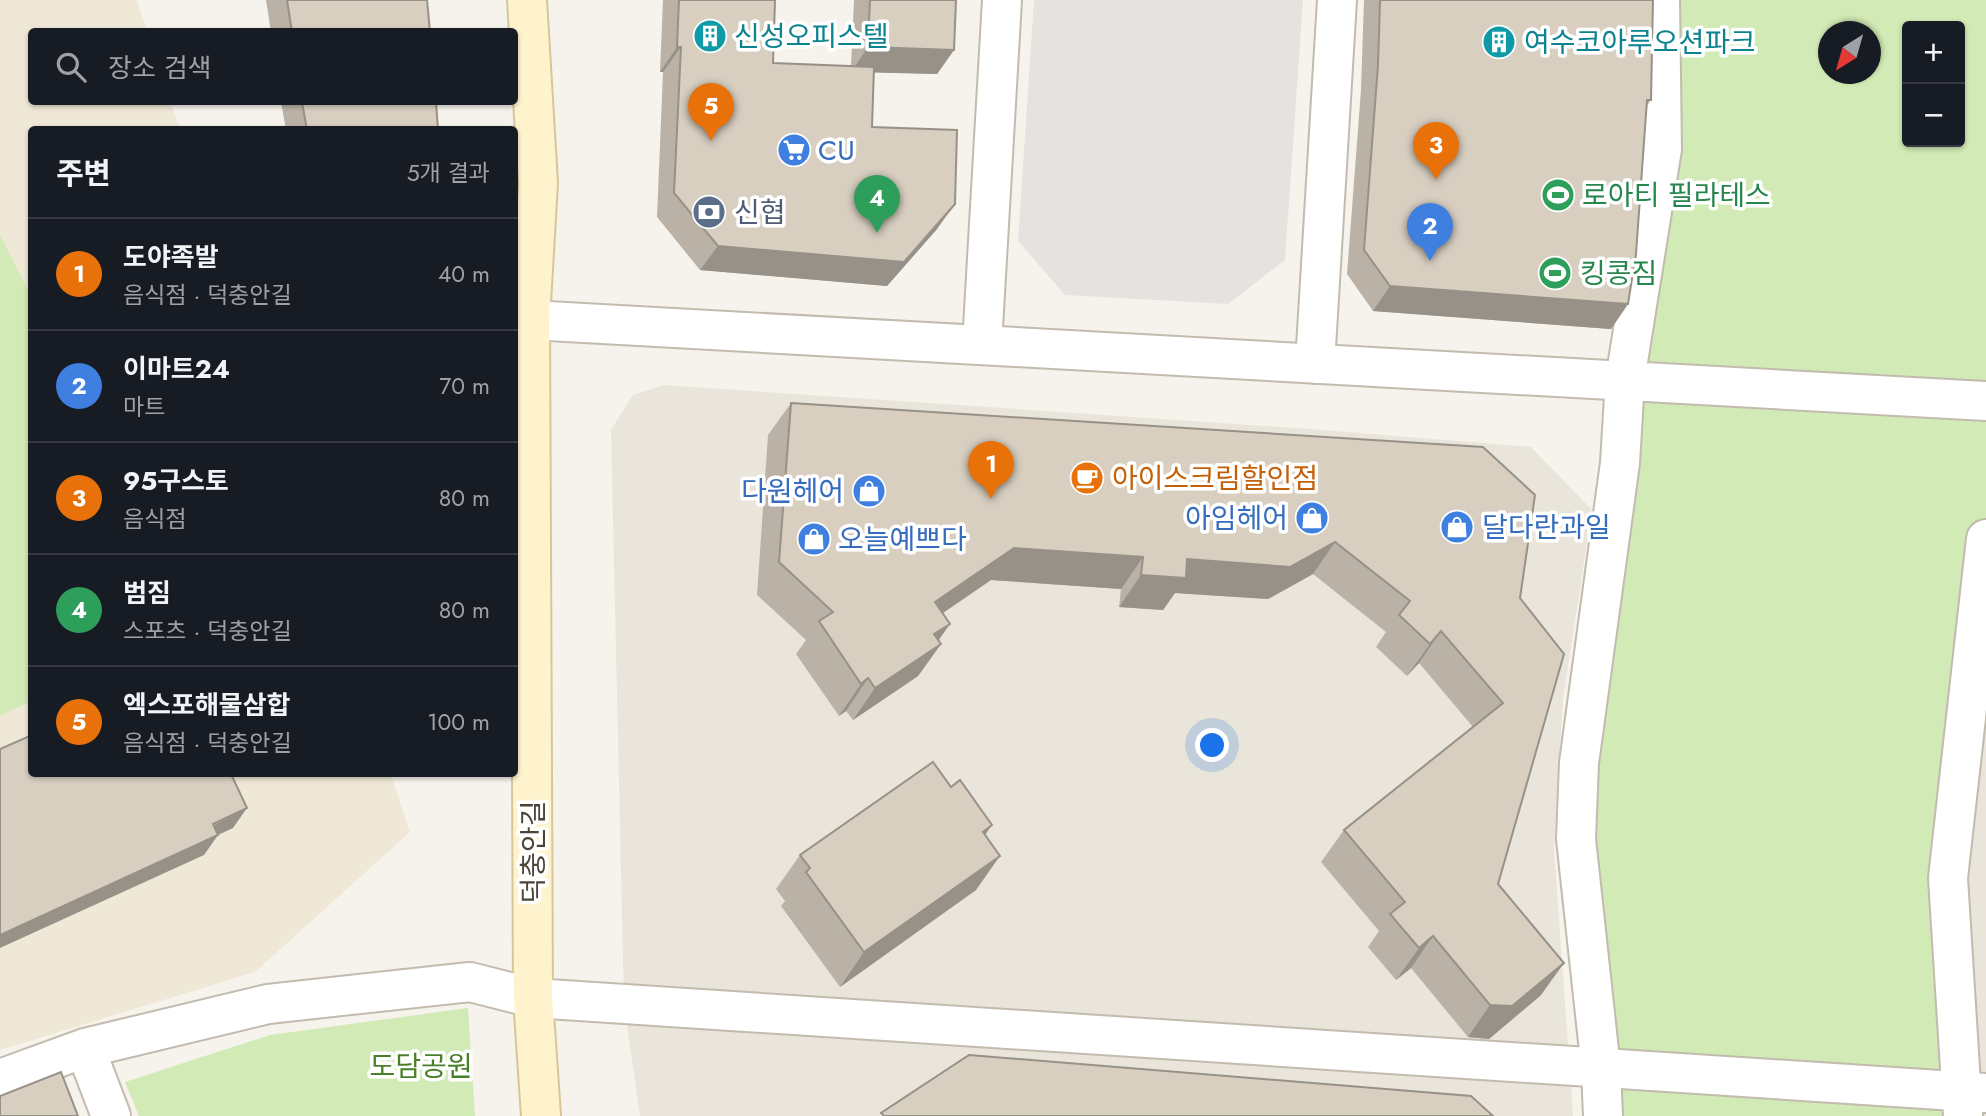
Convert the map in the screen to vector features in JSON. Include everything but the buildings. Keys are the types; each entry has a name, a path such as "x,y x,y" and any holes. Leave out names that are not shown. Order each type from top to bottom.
{"street":[{"name":"덕충안길","path":"527,0 538,183 530,320 533,998 541,1116"},
{"path":"982,345 1002,0"},
{"path":"1315,363 1336,0"},
{"path":"1603,1116 1601,1069 1576,839 1579,763 1620,463 1625,380 1662,149 1660,0"},
{"path":"530,320 1986,401"},
{"path":"0,1079 85,1048 282,1003 470,982 533,998 1601,1069 1970,1100 1948,878 1986,539"},
{"path":"85,1048 111,1116"}],"shaded area":[{"path":"0,0 137,0 146,28 28,28 28,105 171,105 179,126 28,126 28,777 392,777 410,832 255,972 0,1050"},
{"path":"1034,0 1303,0 1285,260 1228,304 1065,295 1018,241"},
{"path":"664,385 1310,429 1531,447 1592,510 1563,699 1554,850 1573,1116 640,1116 624,1004 611,430 633,395"},
{"path":"1986,539 1986,1116 1963,1116 1948,878"}],"green space":[{"path":"1660,0 1986,0 1986,539 1948,878 1963,1116 1603,1116 1576,839"},
{"path":"0,235 28,290 28,702 0,716"},
{"name":"도담공원","path":"468,1008 475,1116 139,1116 125,1082 270,1035"}],"place":[{"name":"신성오피스텔","path":"710,36"},
{"name":"여수코아루오션파크","path":"1499,42"},
{"name":"엑스포해물삼합","path":"711,141"},
{"name":"CU","path":"794,150"},
{"name":"95구스토","path":"1436,180"},
{"name":"로아티 필라테스","path":"1558,195"},
{"name":"신협","path":"709,212"},
{"name":"범짐","path":"877,233"},
{"name":"이마트24","path":"1430,261"},
{"name":"킹콩짐","path":"1555,273"},
{"name":"아이스크림할인점","path":"1087,478"},
{"name":"다원헤어","path":"869,491"},
{"name":"도야족발","path":"991,499"},
{"name":"아임헤어","path":"1312,518"},
{"name":"달다란과일","path":"1457,527"},
{"name":"오늘예쁘다","path":"814,539"}]}
